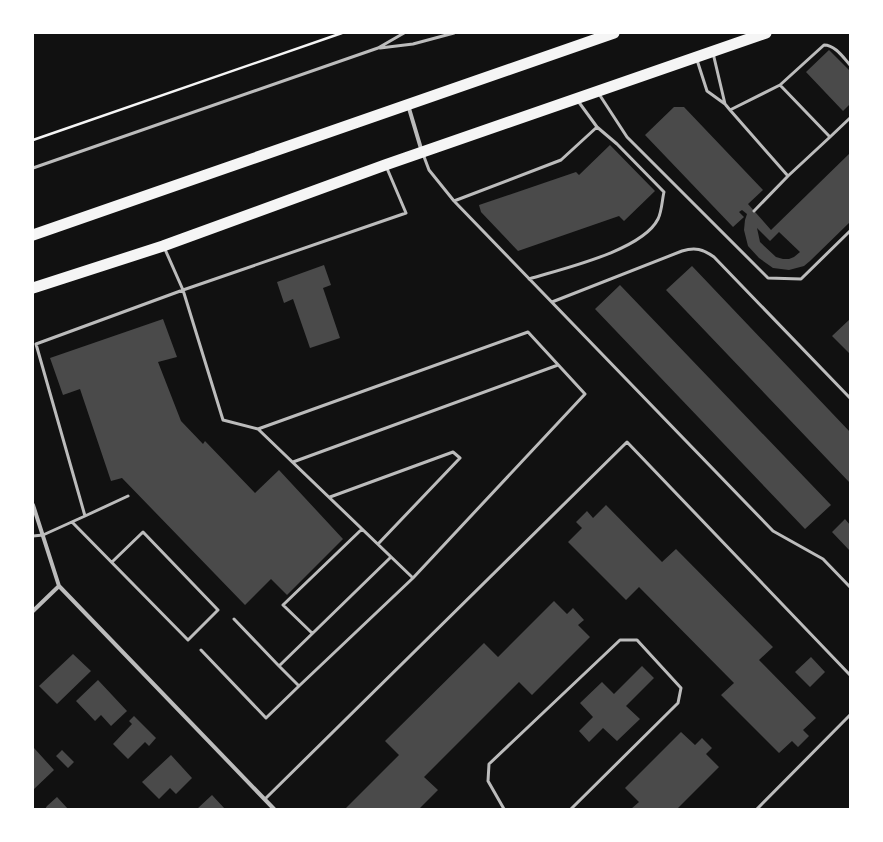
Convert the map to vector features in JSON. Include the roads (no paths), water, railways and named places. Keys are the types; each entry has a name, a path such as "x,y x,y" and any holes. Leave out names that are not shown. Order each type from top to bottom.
{"highway":[{"path":"33,235 614,33"},
{"path":"33,288 164,246 385,165 766,33"}],"street":[{"path":"408,105 422,152"},
{"path":"33,505 59,586 274,809"},
{"path":"33,611 59,586"}],"lane":[{"path":"33,168 378,48 404,33"},
{"path":"378,48 413,44 454,33"},
{"path":"730,110 780,86 824,45 833,47 850,65"},
{"path":"713,52 725,104"},
{"path":"696,57 707,91 725,104 788,176"},
{"path":"780,86 830,137"},
{"path":"597,91 627,137 768,278 801,279 850,231"},
{"path":"529,279 610,253 635,241 658,219 664,192 617,144 597,127 577,98"},
{"path":"754,211 788,176 850,118"},
{"path":"454,201 561,160 597,127"},
{"path":"422,152 429,170 454,201 773,531 823,559 850,587"},
{"path":"86,516 36,344 183,290 406,213 385,165"},
{"path":"164,246 183,290 223,420 258,429 413,578"},
{"path":"552,302 682,250 699,248 714,258 850,398"},
{"path":"201,650 266,718 413,578 585,394 528,332 258,429"},
{"path":"293,462 558,365"},
{"path":"265,799 627,442 850,675"},
{"path":"330,498 453,452 460,458 378,544"},
{"path":"33,536 43,535 128,496"},
{"path":"72,522 188,640 218,610 143,532 112,562"},
{"path":"312,633 283,604 362,529"},
{"path":"279,666 391,557"},
{"path":"234,619 299,686"},
{"path":"504,809 488,781 489,764 620,640 637,640 681,688 678,703 571,809"},
{"path":"757,809 850,715"}]}
